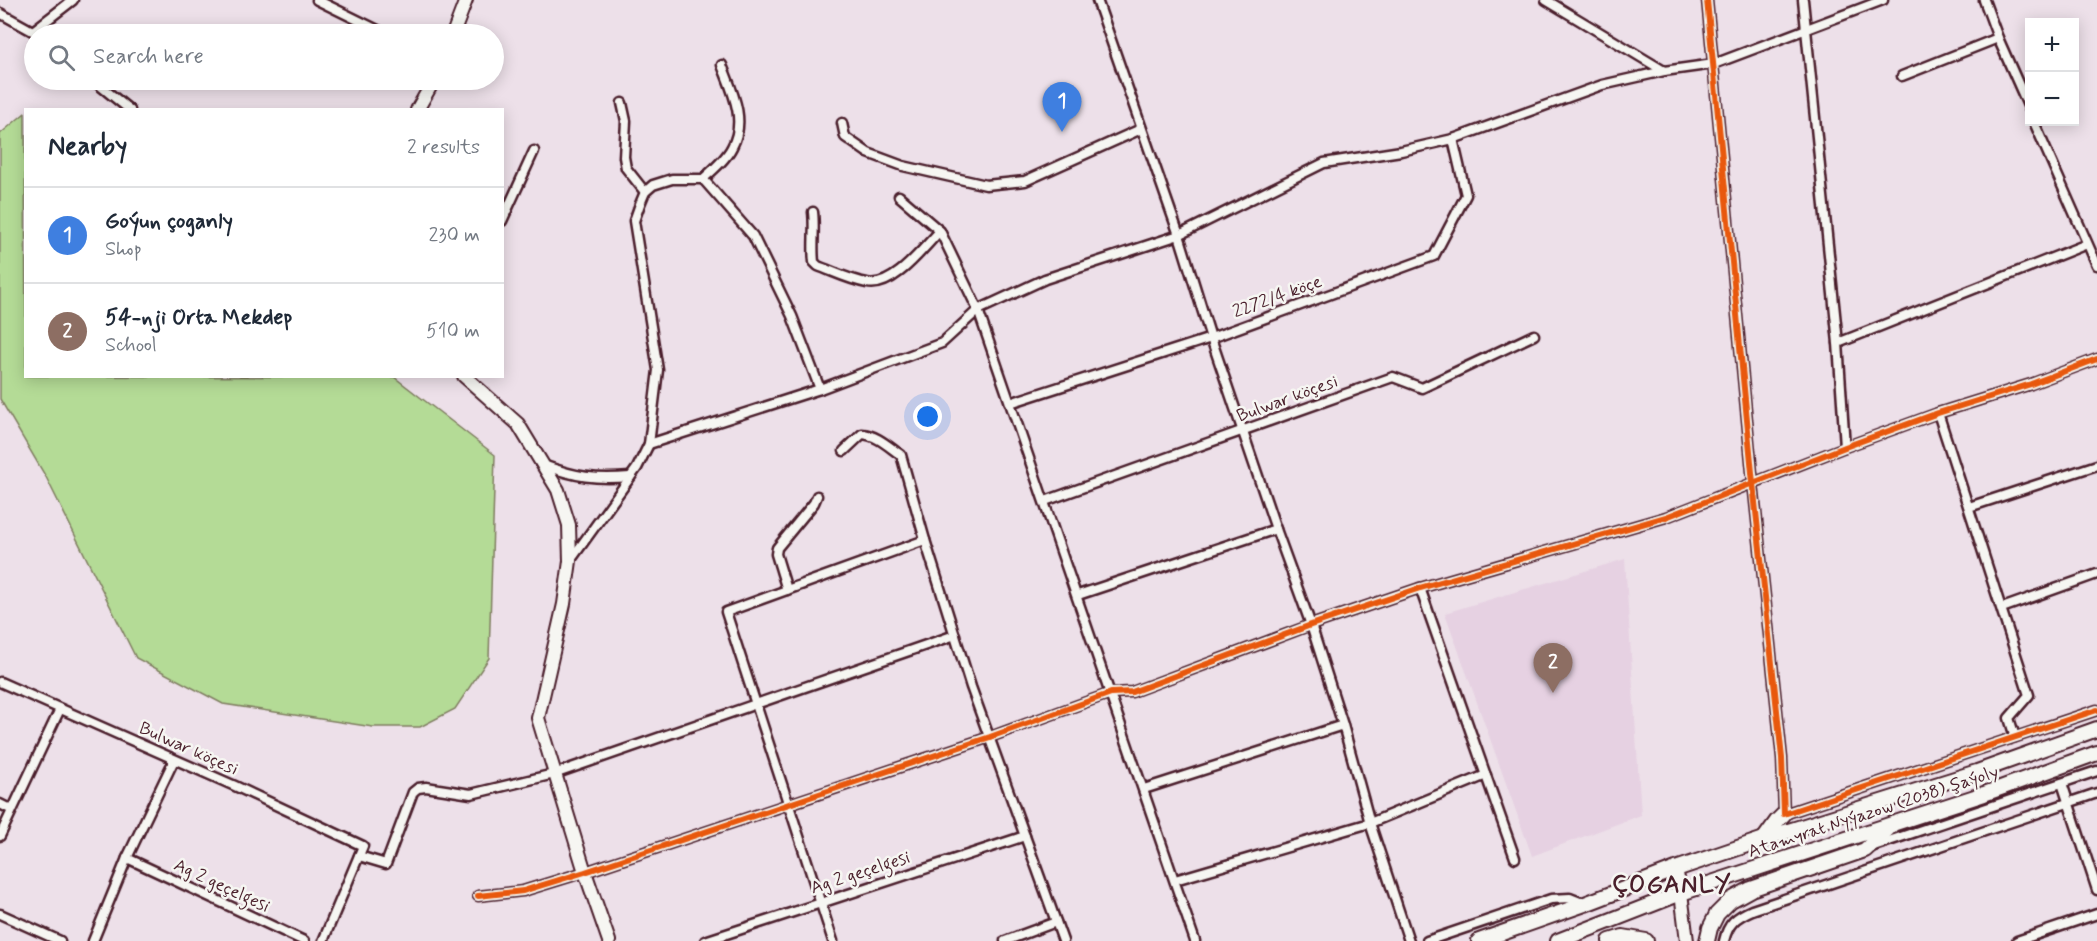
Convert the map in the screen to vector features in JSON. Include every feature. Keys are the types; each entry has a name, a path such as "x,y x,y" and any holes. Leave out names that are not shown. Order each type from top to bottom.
{"main road":[{"name":"Atamyrat Nyýazow (2038) şaýoly","path":"1479,941 1676,869 1977,772 2097,729"},
{"name":"Atamyrat Nyýazow (2038) şaýoly","path":"1558,941 1576,938 1681,893 1984,794 2097,753"},
{"path":"1764,839 1784,814"},
{"path":"1707,941 1710,928 1718,914 1731,900 1751,889 1865,849 1895,823"},
{"path":"1757,868 1804,871"},
{"path":"1610,941 1623,937 1646,941"}],"street":[{"path":"46,24 73,0"},
{"path":"317,0 366,24"},
{"path":"457,24 466,0"},
{"path":"1097,0 1179,235 1211,338 1276,529 1311,625 1343,725 1370,823 1409,941"},
{"path":"1546,0 1664,71"},
{"path":"1707,0 1752,483 1782,758 1784,814 2097,710"},
{"path":"1803,0 1838,343 1845,447"},
{"path":"649,444 820,389 942,343 978,310 1045,279 1179,235 1324,163 1401,151 1453,139 1602,85 1664,71 1714,64 1883,0"},
{"path":"1984,0 2025,99"},
{"path":"0,13 24,26"},
{"path":"1902,76 1998,38"},
{"path":"570,561 630,477 649,444 658,370 634,221 645,192 653,185 672,179 704,179 732,147 738,122 738,104 722,65"},
{"path":"105,90 128,108"},
{"path":"418,108 428,90"},
{"path":"622,103 626,121 624,157 626,168 645,192"},
{"path":"842,123 845,137 868,153 903,166 986,185 1025,181 1141,129"},
{"path":"2036,126 2097,265"},
{"name":"2272/4 köçe","path":"1010,403 1211,338 1434,256 1466,195 1453,139"},
{"path":"504,217 534,152"},
{"path":"704,179 753,237 792,316 820,389"},
{"path":"899,196 940,231 978,310 1078,595 1195,941"},
{"path":"813,212 814,262 818,266 868,284 889,279 900,271 940,231"},
{"path":"1838,343 2087,244"},
{"name":"Bulwar köçesi","path":"1045,501 1393,377 1422,388 1534,335"},
{"path":"478,896 523,891 585,872 990,738 1111,693 1132,692 1311,625 1420,588 1666,517 1845,447 1938,413 2031,384 2097,359"},
{"path":"466,378 518,424 558,490 569,525 570,561 564,604 538,718 585,872 609,941"},
{"path":"1938,413 2029,695 2009,718 2015,737"},
{"path":"844,452 862,434 866,434 901,455 955,635 1063,941"},
{"path":"543,465 583,478 630,477"},
{"path":"1969,507 2097,465"},
{"path":"787,590 776,554 777,548 814,503 817,496"},
{"path":"1078,595 1276,529"},
{"path":"833,941 726,612 925,540"},
{"path":"2002,608 2097,574"},
{"path":"1420,588 1515,858"},
{"path":"323,941 359,856 386,864 413,792 418,788 426,787 471,794 554,774 955,635"},
{"name":"Bulwar köçesi","path":"0,682 363,846 359,856"},
{"path":"0,836 60,709"},
{"path":"1144,789 1343,725"},
{"path":"93,941 127,858 174,759"},
{"path":"1865,849 2097,771"},
{"path":"1175,880 1370,823 1486,775"},
{"path":"2062,783 2097,890"},
{"path":"1724,941 1727,928 1736,917 1752,910 2097,793"},
{"path":"0,804 12,810"},
{"name":"Ag 2 geçelgesi","path":"705,941 1025,836"},
{"name":"Ag 2 geçelgesi","path":"127,858 304,941"},
{"path":"1676,869 1687,941"},
{"path":"1427,941 1551,899 1570,898 1585,904"},
{"path":"0,914 60,941"},
{"path":"2017,941 2097,914"},
{"path":"1005,941 1056,922"}],"shaded area":[{"path":"1625,559 1641,815 1532,856 1445,613"}],"green space":[{"path":"24,114 24,378 395,378 495,455 489,658 455,709 420,727 373,727 223,704 136,658 46,477 0,399 0,134"}],"cycle path":[{"path":"1707,0 1782,758 1784,814 2097,710"},
{"path":"478,896 523,891 585,872 990,737 1111,693 1132,692 1311,625 1420,588 1666,517 1845,447 1938,413 2031,384 2097,359"}],"place":[{"name":"Goýun çoganly","path":"1062,132"},
{"name":"54-nji Orta Mekdep","path":"1553,693"}],"district":[{"name":"ÇOGANLY","path":"1672,884"}]}
